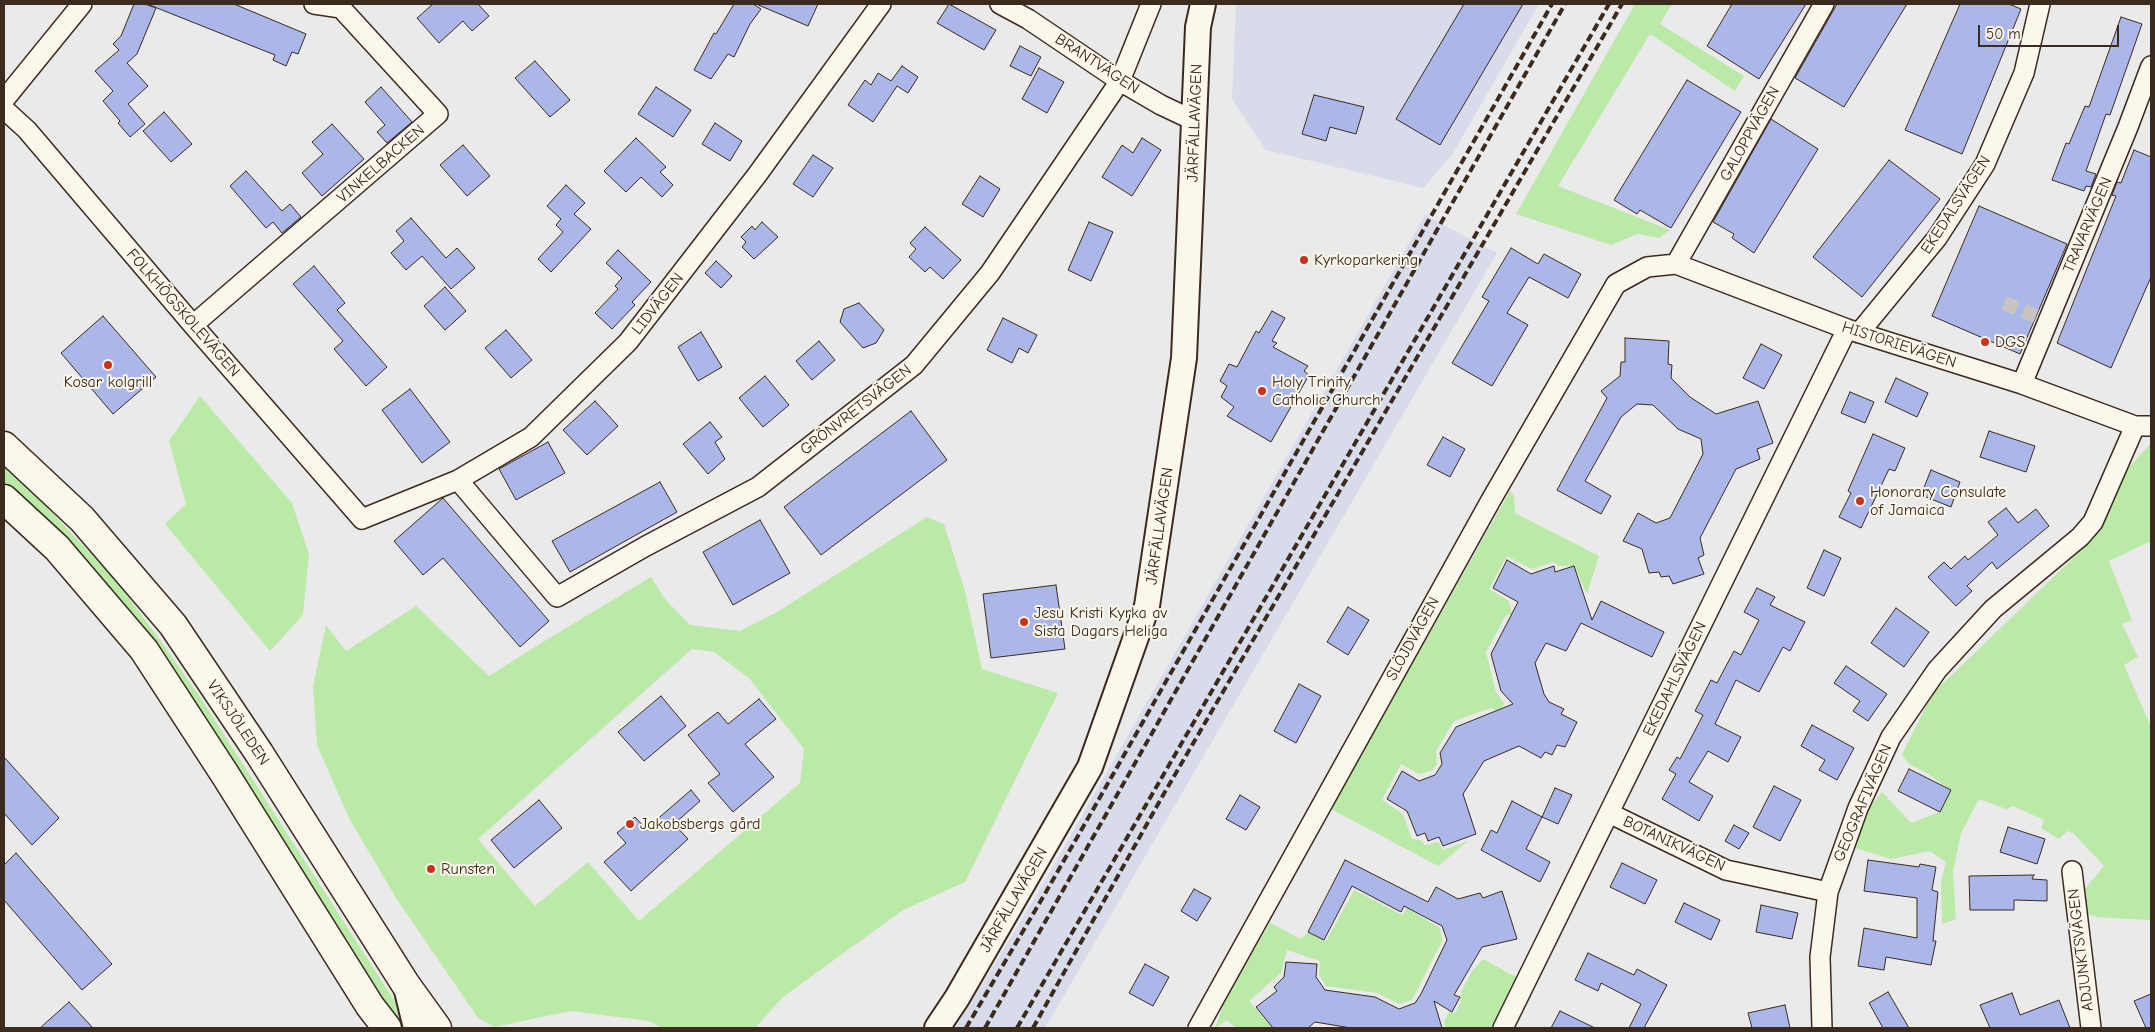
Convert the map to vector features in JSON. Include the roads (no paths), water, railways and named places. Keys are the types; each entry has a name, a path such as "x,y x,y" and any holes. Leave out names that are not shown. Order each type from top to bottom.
{"main road":[{"name":"VIKSJÖLEDEN","path":"4,446 82,519 173,625 259,753 406,985 437,1028"},
{"path":"4,499 57,548 144,650 226,776 369,1017 387,1028"}],"street":[{"path":"4,100 82,4"},
{"name":"VINKELBACKEN","path":"193,325 438,114 344,5 314,4"},
{"name":"LIDVÄGEN","path":"362,519 458,480 531,437 628,342 757,175 881,4"},
{"name":"BRANTVÄGEN","path":"1000,4 1028,19 1120,81 1161,105 1195,121"},
{"name":"GRÖNVRETSVÄGEN","path":"458,480 557,597 646,546 758,487 914,365 990,273 1120,81 1152,4"},
{"name":"JÄRFÄLLAVÄGEN","path":"937,1028 962,990 1090,767 1147,606 1184,358 1198,26 1202,4"},
{"name":"GALOPPVÄGEN","path":"1676,264 1824,4"},
{"name":"EKEDALSVÄGEN","path":"1853,331 1937,238 1986,164 2024,73 2040,4"},
{"name":"TRAVARVÄGEN","path":"2022,384 2128,127 2151,66"},
{"name":"FOLKHÖGSKOLEVÄGEN","path":"4,109 27,130 362,519"},
{"name":"HISTORIEVÄGEN","path":"1647,267 1676,264 1853,331 2022,384 2143,426"},
{"name":"SLÖJDVÄGEN","path":"1198,1028 1491,500 1616,284 1647,267"},
{"name":"EKEDAHLSVÄGEN","path":"1503,1028 1609,813 1853,331"},
{"name":"GEOGRAFIVÄGEN","path":"1822,1028 1820,957 1828,892 1858,808 1891,736 1937,670 1993,609 2080,537 2093,522 2143,426"},
{"name":"BOTANIKVÄGEN","path":"1609,813 1726,870 1828,892"},
{"name":"ADJUNKTSVÄGEN","path":"2072,871 2091,1028"},
{"path":"406,985 416,1028"}],"tunnel":[{"path":"2004,303 2036,316"}],"railway":[{"path":"966,1028 1046,892 1552,4"},
{"path":"985,1028 1565,4"},
{"path":"1017,1028 1609,4"},
{"path":"1033,1028 1162,797 1622,4"}],"place":[{"name":"Kyrkoparkering","path":"1304,260"},
{"name":"DGS","path":"1985,342"},
{"name":"Kosar kolgrill","path":"108,365"},
{"name":"Holy Trinity Catholic Church","path":"1262,391"},
{"name":"Honorary Consulate of Jamaica","path":"1860,501"},
{"name":"Jesu Kristi Kyrka av Sista Dagars Heliga","path":"1024,622"},
{"name":"Jakobsbergs gård","path":"630,824"},
{"name":"Runsten","path":"431,869"}]}
